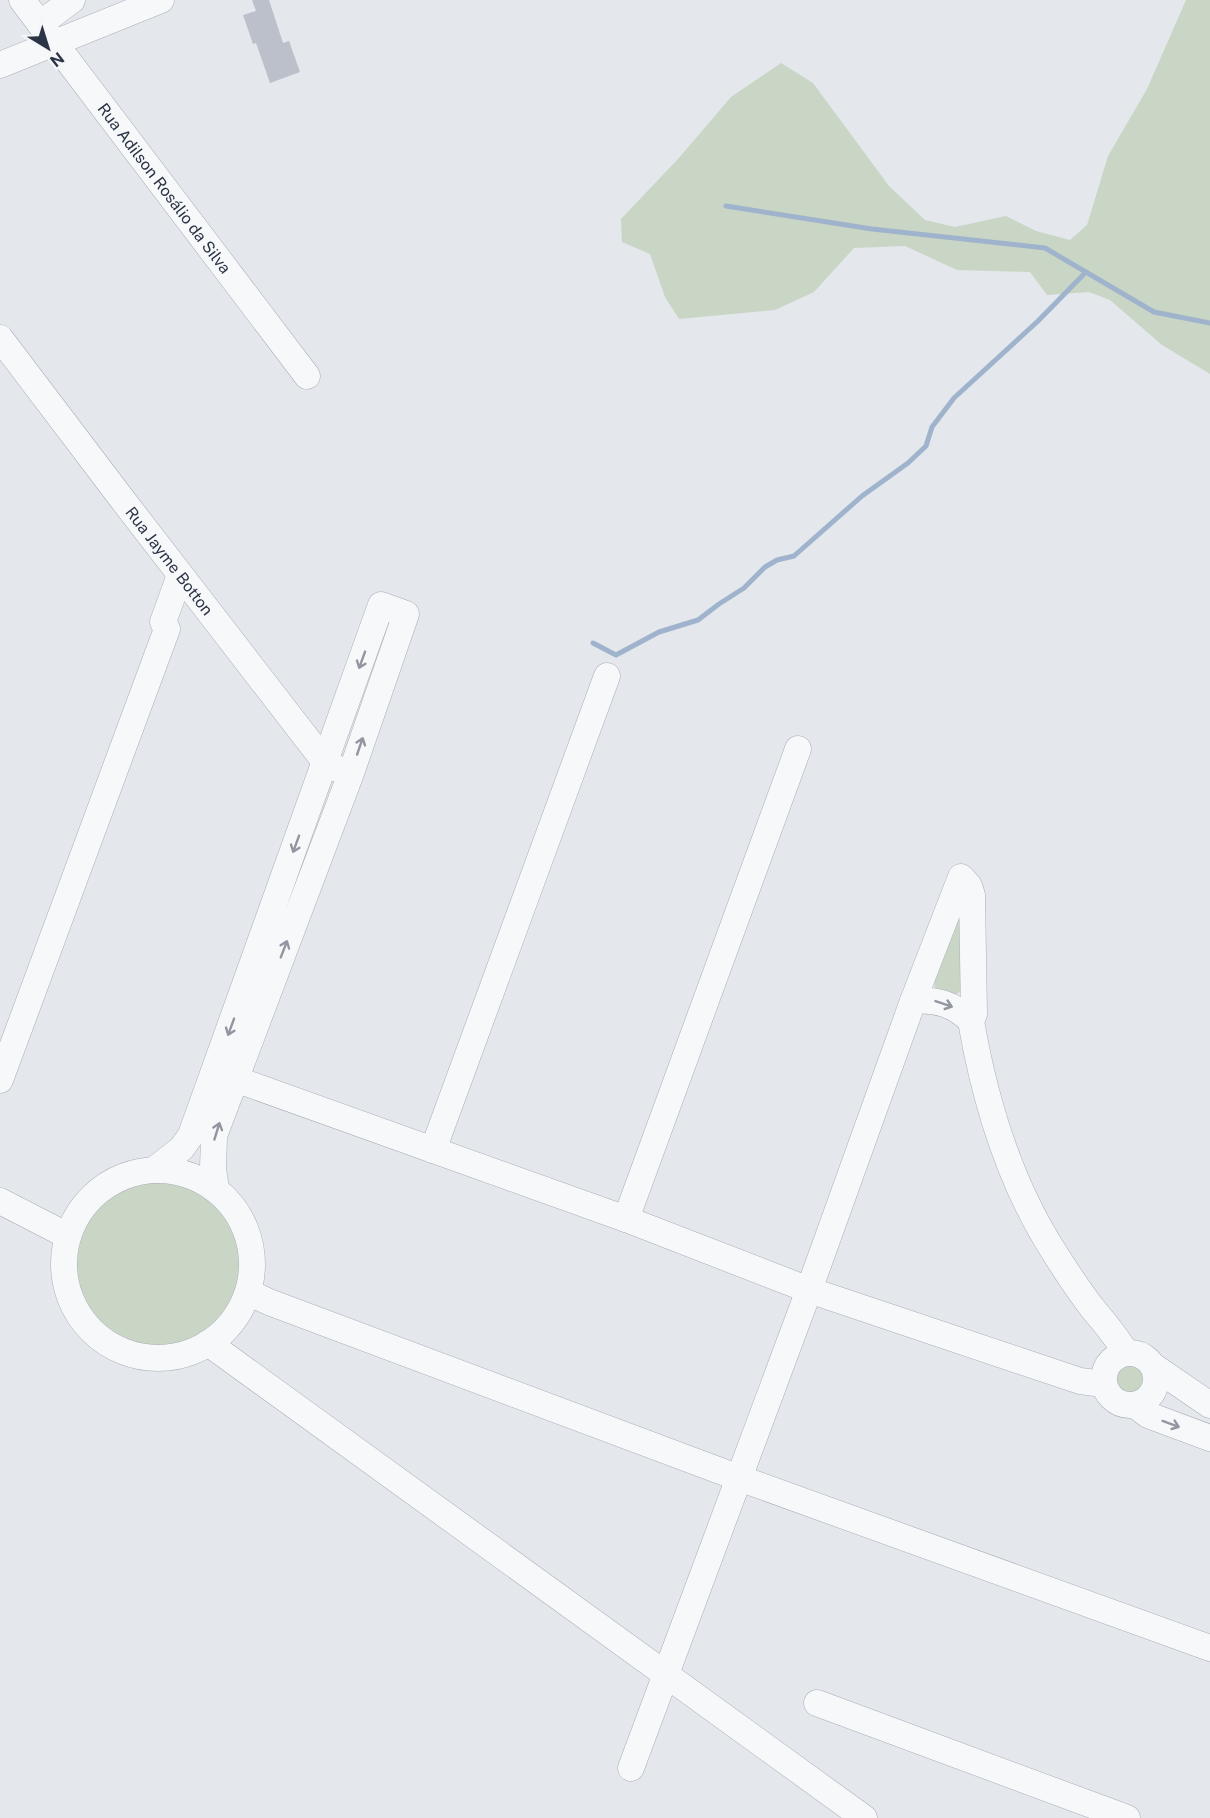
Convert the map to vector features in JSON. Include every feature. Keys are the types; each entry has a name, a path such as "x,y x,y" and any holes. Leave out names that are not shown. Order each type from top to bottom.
{"street":[{"name":"Rua Adilson Rosálio da Silva","path":"22,0 307,376"},
{"path":"47,34 72,0"},
{"path":"0,65 47,34 161,0"},
{"name":"Rua Jayme Botton","path":"0,338 325,762 350,776"},
{"path":"167,629 163,622 180,575"},
{"path":"154,1170 182,1148 225,1074 350,776 406,614 381,605 325,762 225,1074 214,1136 213,1169 216,1189"},
{"path":"167,629 178,628 193,619 212,616"},
{"path":"0,1080 167,629"},
{"path":"433,1150 607,676"},
{"path":"626,1219 798,749"},
{"path":"631,1768 809,1290 913,1001 961,877 969,886 972,895 974,1014 971,1021"},
{"path":"913,1001 936,1001 947,1004 971,1021 987,1100 1005,1154 1019,1186 1052,1249 1126,1353"},
{"path":"225,1074 626,1219 809,1290 1080,1381 1104,1384"},
{"path":"171,1170 202,1180 216,1189 238,1213 250,1243 252,1276 242,1307 233,1321 208,1343 178,1356 154,1358 129,1354 100,1339 78,1315 66,1284 64,1260 68,1236 74,1220 83,1207 108,1184 138,1172 171,1170"},
{"path":"0,1201 68,1236"},
{"path":"248,1292 739,1478 1210,1648"},
{"path":"208,1343 864,1818"},
{"path":"1154,1366 1156,1382 1154,1390 1143,1402 1135,1405 1119,1403 1112,1398 1104,1384 1104,1375 1111,1360 1118,1355 1134,1352 1148,1359 1154,1366 1210,1405"},
{"path":"1135,1405 1148,1415 1210,1438"},
{"path":"817,1703 1127,1818"}],"green space":[{"path":"1186,0 1210,0 1210,374 1162,345 1110,300 1089,292 1047,295 1030,272 957,270 905,246 854,248 814,292 775,310 679,319 665,297 650,254 622,242 621,219 678,159 731,97 781,63 813,83 889,186 925,220 955,227 1006,216 1036,231 1070,240 1087,225 1108,156 1147,89"},
{"path":"960,916 961,991 953,997 938,993 934,978"},
{"path":"158,1181 190,1188 204,1195 216,1206 227,1218 234,1232 241,1264 234,1296 227,1310 216,1322 204,1333 190,1340 158,1347 126,1340 112,1333 100,1322 89,1310 82,1296 75,1264 82,1232 89,1218 100,1206 112,1195 126,1188"},
{"path":"1130,1363 1141,1368 1146,1379 1141,1390 1130,1395 1119,1390 1114,1379 1119,1368"}],"building":[{"path":"252,0 269,0 283,43 289,41 300,72 270,83 243,15 256,11"}],"waterway":[{"path":"726,206 872,229 1045,248 1154,312 1210,323"},
{"path":"593,643 616,655 659,632 698,620 744,588 765,567 777,560 794,556 862,496 908,463 926,446 932,427 954,398 1038,321 1086,272"}]}
